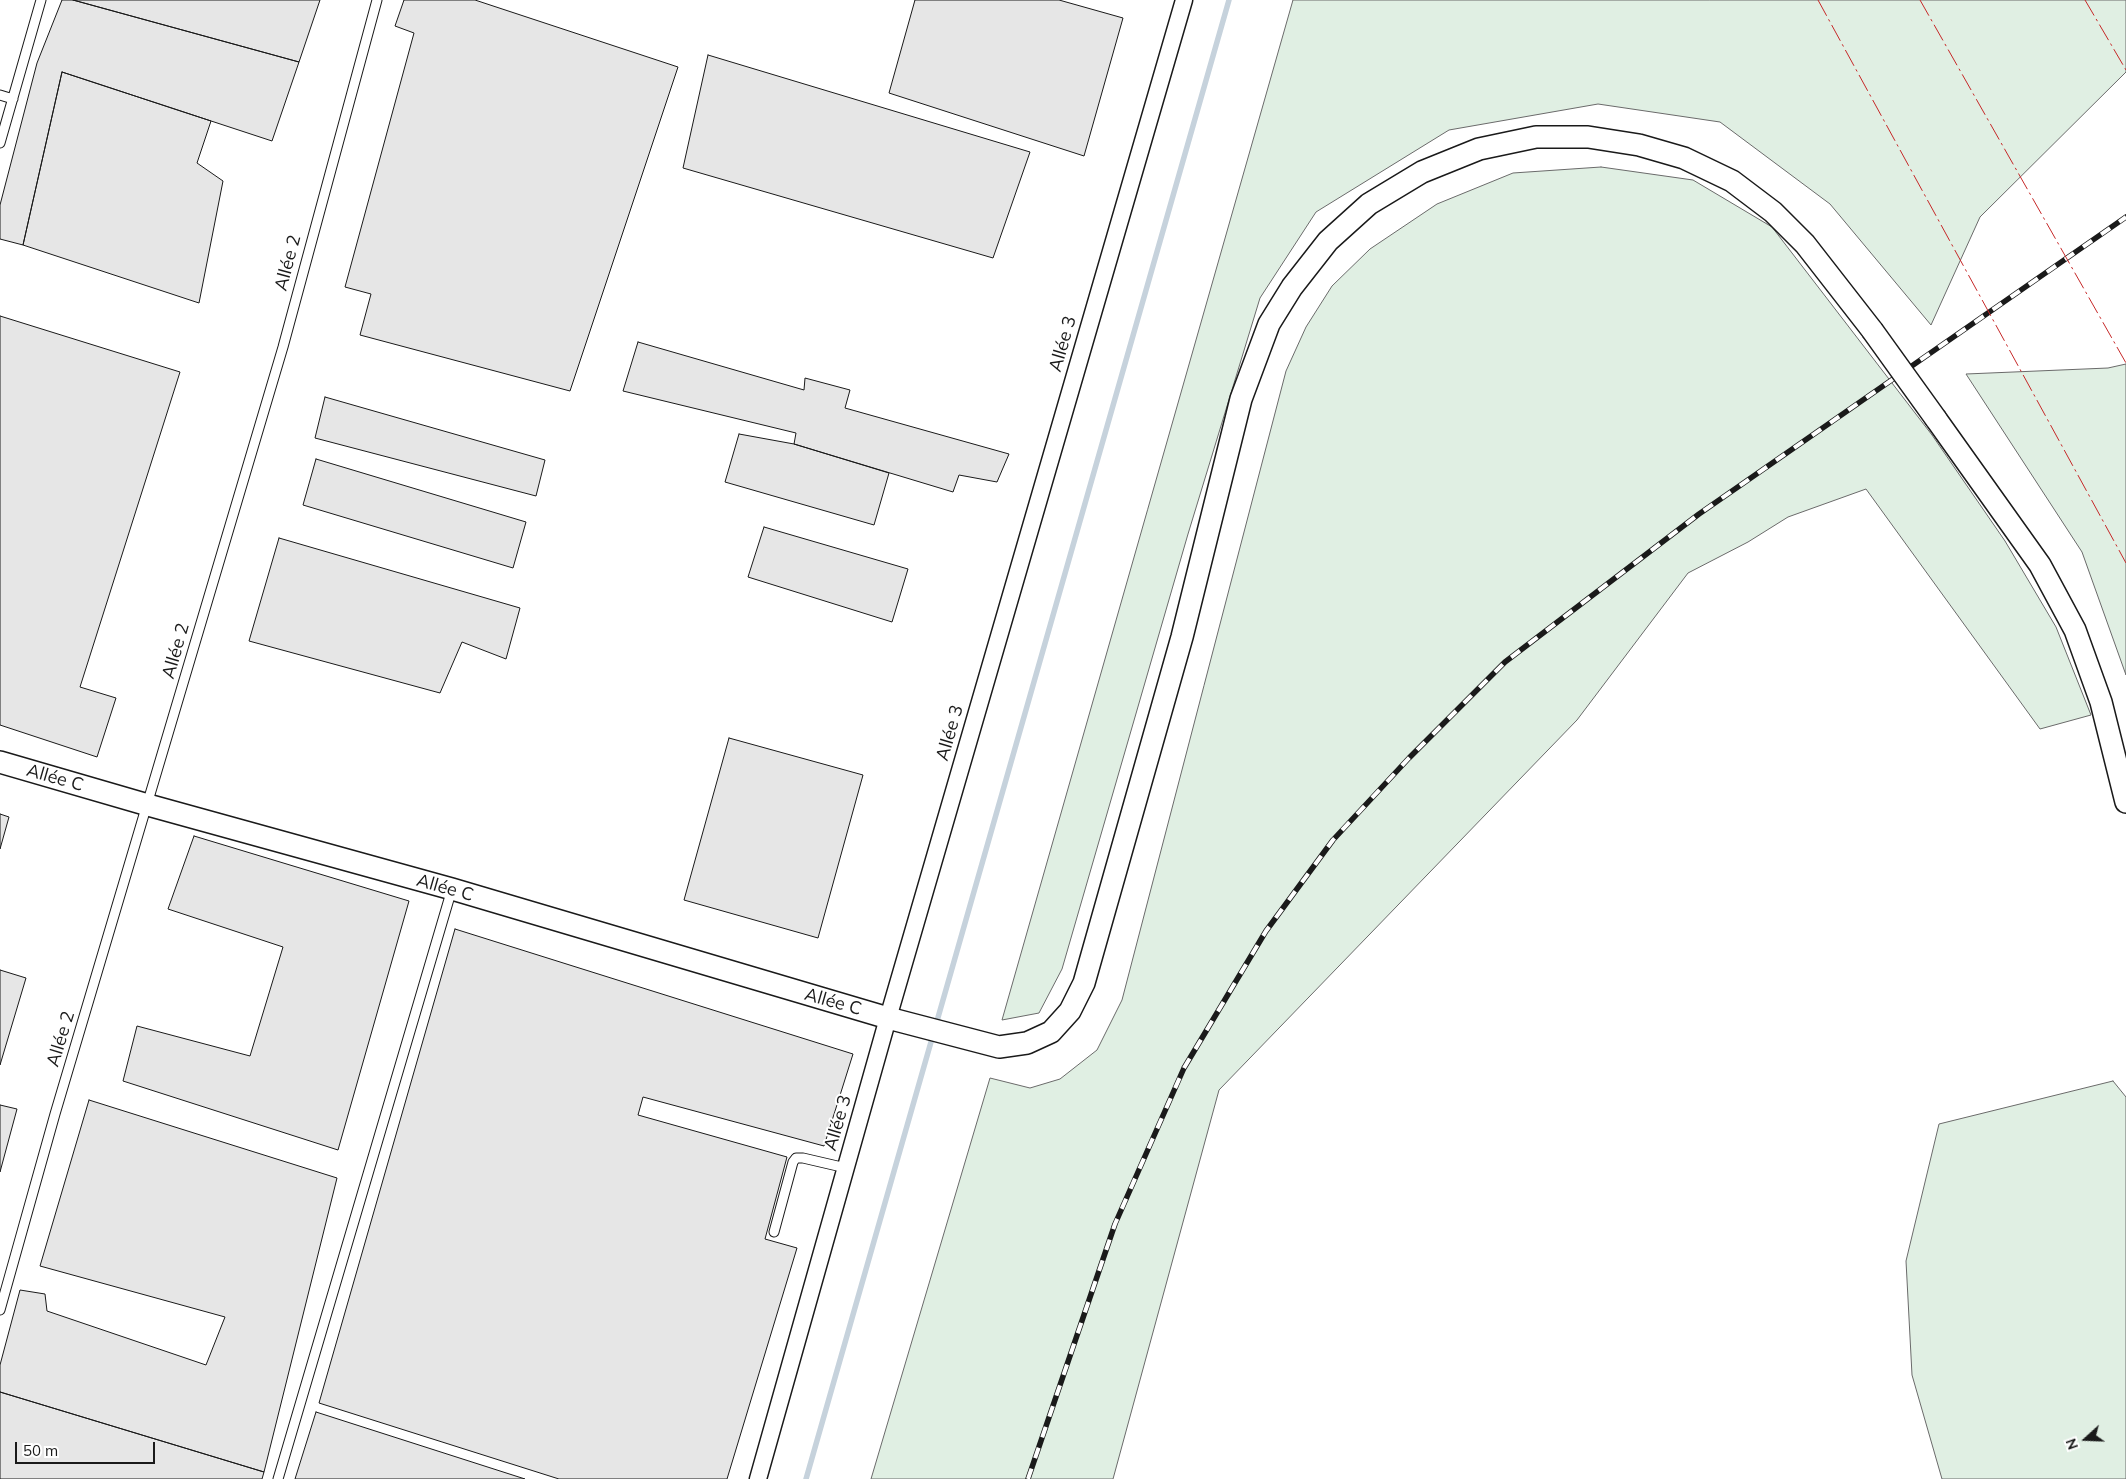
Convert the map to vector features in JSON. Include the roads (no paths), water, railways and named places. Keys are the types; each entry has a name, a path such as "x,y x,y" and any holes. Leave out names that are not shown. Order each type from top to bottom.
{"street":[{"name":"Allée 3","path":"758,1479 846,1168 895,1020 1184,0"},
{"name":"Allée C","path":"0,762 452,889 895,1020 999,1047 1027,1043 1051,1032 1070,1011 1084,983 1182,638 1241,399 1269,324 1292,287 1328,241 1369,204 1422,172 1479,148 1536,137 1588,137 1639,145 1684,158 1732,181 1773,212 1805,244 1872,330 2040,565 2075,630 2101,702 2126,802"}],"lane":[{"path":"0,143 41,0"},
{"name":"Allée 2","path":"0,1310 55,1114 283,347 377,0"},
{"path":"0,94 13,99"},
{"path":"278,1479 452,889"},
{"path":"774,1232 792,1162 796,1158 846,1168"}],"waterway":[{"path":"806,1479 1229,0"}],"railway":[{"path":"1028,1479 1115,1224 1184,1068 1266,931 1333,840 1409,758 1505,662 1699,514 2126,217"}]}
